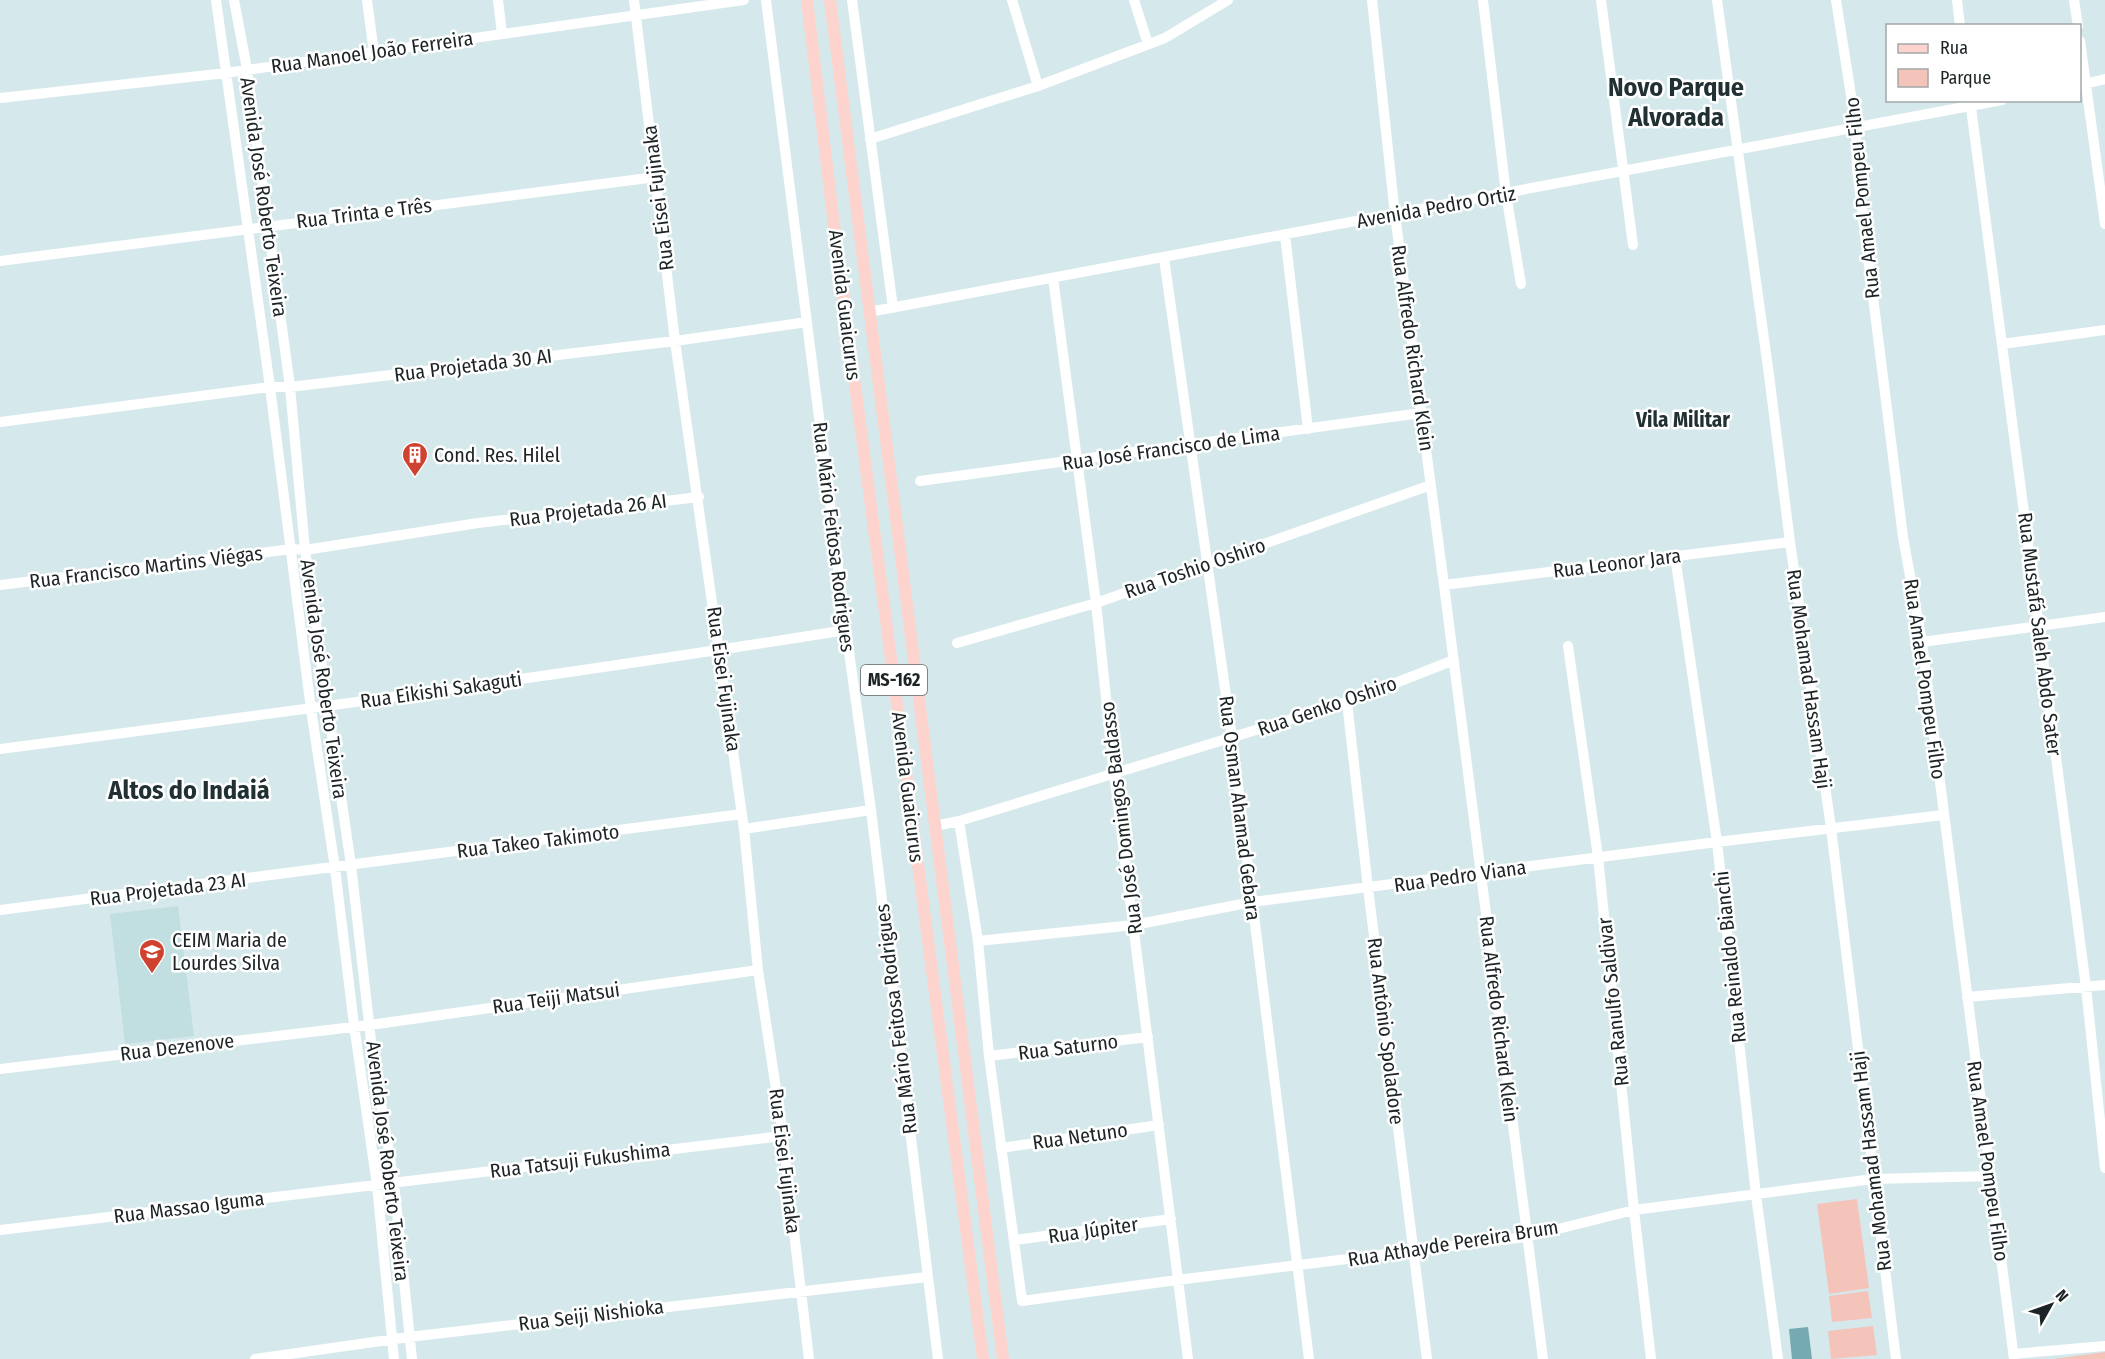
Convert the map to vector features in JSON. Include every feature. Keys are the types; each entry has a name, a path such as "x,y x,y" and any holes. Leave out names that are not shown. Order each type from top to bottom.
{"main road":[{"name":"Avenida Guaicurus","path":"807,0 840,271 983,1359"},
{"name":"Avenida Guaicurus","path":"830,0 1003,1359"}],"street":[{"name":"Avenida José Roberto Teixeira","path":"216,0 249,228 311,709 335,868 377,1185 394,1359"},
{"name":"Avenida José Roberto Teixeira","path":"234,0 248,69 290,387 305,550 351,865 372,1049 394,1183 412,1359"},
{"path":"367,0 374,53"},
{"path":"498,0 502,34"},
{"name":"Rua Eisei Fujinaka","path":"634,0 675,341 699,497 744,829 758,970 782,1136 809,1359"},
{"name":"Rua Manoel João Ferreira","path":"0,99 226,74 248,69 744,0"},
{"name":"Rua Mário Feitosa Rodrigues","path":"766,0 871,810 938,1359"},
{"path":"852,0 892,308"},
{"path":"1012,0 1038,86"},
{"path":"1134,0 1148,44"},
{"path":"870,139 1038,86 1165,38 1228,0"},
{"name":"Rua Alfredo Richard Klein","path":"1372,0 1395,215 1543,1359"},
{"path":"1483,0 1506,194 1521,284"},
{"path":"1601,0 1633,245"},
{"name":"Rua Mohamad Hassam Haji","path":"1717,0 1831,828 1896,1359"},
{"name":"Rua Amael Pompeu Filho","path":"1836,0 1856,127 1857,169 1903,537 1922,642 2013,1357"},
{"path":"1957,0 1960,24"},
{"path":"2074,0 2078,24"},
{"path":"2105,79 2082,84 2105,224"},
{"name":"Avenida Pedro Ortiz","path":"869,312 1623,173 1986,102"},
{"name":"Rua Mustafá Saleh Abdo Sater","path":"1970,104 2086,987 2105,1168"},
{"name":"Rua Trinta e Três","path":"0,261 656,177"},
{"path":"1285,235 1308,429"},
{"name":"Rua Osman Ahamad Gebara","path":"1164,258 1232,738 1309,1359"},
{"name":"Rua José Domingos Baldasso","path":"1053,278 1096,603 1114,773 1188,1359"},
{"name":"Rua Projetada 30 AI","path":"0,422 270,387 290,387 675,341 807,322"},
{"path":"2002,344 2105,330"},
{"name":"Rua José Francisco de Lima","path":"920,481 1422,413"},
{"name":"Rua Toshio Oshiro","path":"957,643 1096,603 1431,485"},
{"name":"Rua Projetada 26 AI","path":"305,550 478,523 699,497"},
{"name":"Rua Leonor Jara","path":"1444,585 1790,542"},
{"name":"Rua Francisco Martins Viégas","path":"0,585 292,549 305,550"},
{"name":"Rua Reinaldo Bianchi","path":"1675,556 1717,842 1756,1195 1778,1359"},
{"path":"1922,642 2105,617"},
{"name":"Rua Eikishi Sakaguti","path":"0,749 311,709 846,630"},
{"name":"Rua Ranulfo Saldivar","path":"1568,646 1598,857 1651,1359"},
{"name":"Rua Genko Oshiro","path":"935,826 958,821 1347,702 1454,660"},
{"name":"Rua Antônio Spoladore","path":"1347,702 1427,1359"},
{"path":"744,829 871,810"},
{"name":"Rua Takeo Takimoto","path":"335,868 742,814"},
{"name":"Rua Pedro Viana","path":"978,941 1134,925 1252,902 1943,815"},
{"path":"958,821 978,941 989,1056 1014,1240"},
{"name":"Rua Projetada 23 AI","path":"0,910 335,868"},
{"name":"Rua Teiji Matsui","path":"354,1025 370,1025 758,970"},
{"path":"1966,997 2105,985"},
{"name":"Rua Dezenove","path":"0,1069 354,1025"},
{"name":"Rua Saturno","path":"989,1056 1148,1037"},
{"name":"Rua Netuno","path":"1001,1148 1159,1125"},
{"name":"Rua Tatsuji Fukushima","path":"377,1185 782,1136"},
{"name":"Rua Athayde Pereira Brum","path":"1014,1240 1022,1301 1526,1237 1634,1210 1874,1179 1991,1176"},
{"name":"Rua Massao Iguma","path":"0,1230 377,1185"},
{"name":"Rua Júpiter","path":"1014,1240 1171,1219"},
{"name":"Rua Seiji Nishioka","path":"255,1359 409,1337 927,1277"},
{"path":"2013,1357 2105,1346"}],"shaded area":[{"name":"CEIM Maria de Lourdes Silva","path":"178,906 194,1036 125,1044 110,914"}],"green space":[{"path":"1857,1199 1869,1288 1829,1294 1817,1204"},
{"path":"1868,1291 1872,1318 1832,1322 1829,1296"},
{"path":"1873,1326 1877,1355 1831,1359 1828,1331"},
{"path":"2105,1352 2105,1359 2053,1359"}],"water":[{"path":"1808,1327 1812,1359 1792,1359 1789,1329"}],"place":[{"name":"Cond. Res. Hilel","path":"415,478"},
{"name":"CEIM Maria de Lourdes Silva","path":"152,975"}],"district":[{"name":"Novo Parque Alvorada","path":"1676,102"},
{"name":"Vila Militar","path":"1683,420"},
{"name":"Altos do Indaiá","path":"189,790"}]}
